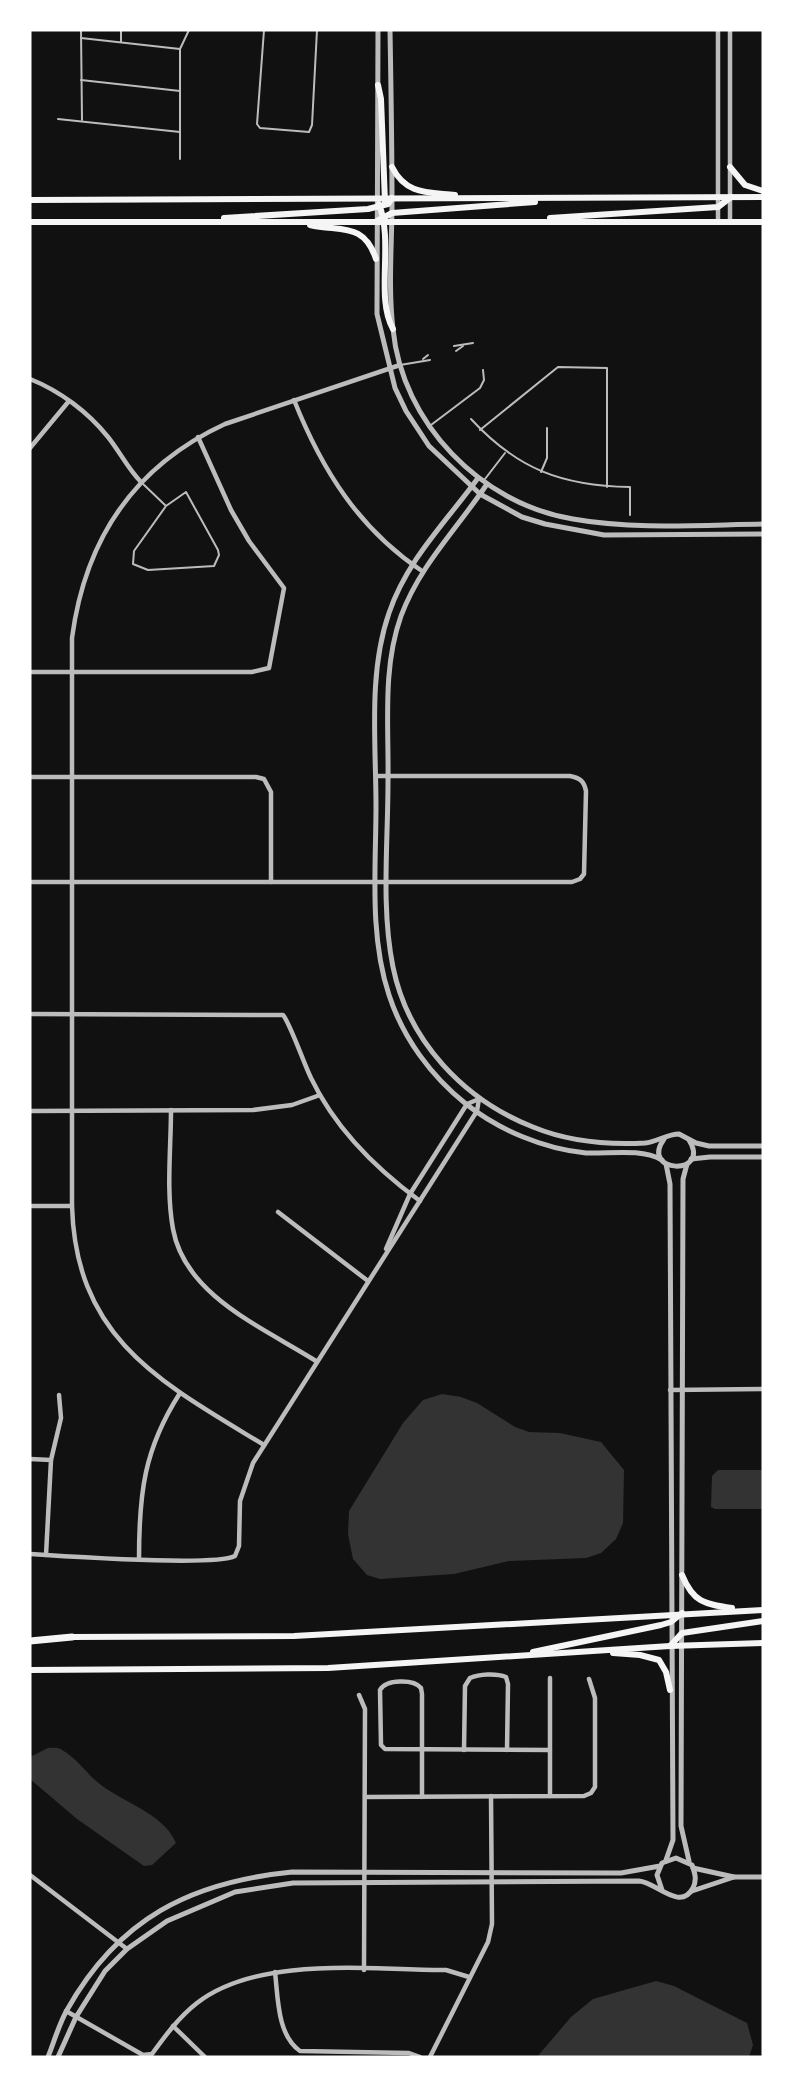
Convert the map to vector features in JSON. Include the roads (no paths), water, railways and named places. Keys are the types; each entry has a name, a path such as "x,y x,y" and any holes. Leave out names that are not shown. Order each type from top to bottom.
{"main road":[{"path":"378,85 381,99 381,203 388,218 387,306 393,329"},
{"path":"392,167 401,182 409,187 479,198"},
{"path":"730,167 738,180 763,191"},
{"path":"166,221 381,203 392,198 763,198"},
{"path":"30,222 376,222 388,218 557,198"},
{"path":"517,222 594,213 718,207 730,198"},
{"path":"30,200 381,203"},
{"path":"388,218 517,222 763,222"},
{"path":"297,222 355,232 365,237 376,259"},
{"path":"682,1575 689,1591 699,1600 751,1610"},
{"path":"30,1639 326,1635 671,1613 763,1610"},
{"path":"508,1657 671,1623 682,1613"},
{"path":"670,1646 682,1633 763,1621"},
{"path":"30,1670 317,1668 670,1646 763,1644"},
{"path":"592,1651 659,1660 666,1672 670,1690"}],"street":[{"path":"378,30 378,85"},
{"path":"388,218 392,198 390,30"},
{"path":"718,30 718,222"},
{"path":"730,30 730,222"},
{"path":"381,203 376,222 377,314 389,369 406,411 418,430 442,460 471,488 522,517 583,532 763,534"},
{"path":"393,329 400,365 418,406 430,426 452,453 483,481 525,505 572,519 630,525 763,524"},
{"path":"264,1445 180,1393 137,1361 107,1325 84,1280 74,1239 70,673 72,638 82,581 99,541 141,482 166,459 198,437 225,424 400,365"},
{"path":"30,379 69,401 96,423 141,482"},
{"path":"294,400 321,462 344,497 369,528 422,572"},
{"path":"30,448 69,401"},
{"path":"30,672 252,672 269,668 284,588 249,541 231,510 198,437"},
{"path":"483,481 471,488 411,564 390,611 379,652 376,776 378,942 386,986 395,1012 411,1042 432,1071 467,1104 509,1130 547,1145 584,1153 648,1155 678,1168 710,1156 763,1157"},
{"path":"483,481 480,494 422,572 401,617 390,662 389,941 405,1005 435,1055 479,1098 534,1128 569,1138 644,1143 679,1134 709,1146 763,1146"},
{"path":"30,882 572,882 580,879 585,866 585,800 584,784 579,778 570,776 376,776"},
{"path":"30,777 256,777 264,779 271,792 271,882"},
{"path":"30,1014 278,1013 287,1019 298,1052 320,1095 337,1121 363,1152 420,1201"},
{"path":"30,1111 274,1108 292,1105 320,1095"},
{"path":"385,1252 410,1194 467,1104 479,1098"},
{"path":"30,1554 139,1559 221,1559 235,1556 239,1546 240,1501 245,1480 316,1361 477,1112 479,1098"},
{"path":"171,1110 173,1229 179,1251 204,1288 316,1361"},
{"path":"662,1890 657,1880 660,1866 666,1860 673,1840 670,1690 670,1178 660,1146 665,1138"},
{"path":"688,1139 693,1148 682,1179 681,1826 696,1878 690,1892"},
{"path":"30,1206 72,1206"},
{"path":"278,1212 368,1281"},
{"path":"670,1390 763,1389"},
{"path":"139,1559 139,1517 144,1472 155,1437 180,1393"},
{"path":"46,1555 51,1460 61,1418 59,1395"},
{"path":"30,1459 51,1460"},
{"path":"464,1750 465,1686 470,1678 475,1676 501,1675 506,1677 508,1684 507,1750"},
{"path":"550,1678 550,1796"},
{"path":"365,1797 584,1796 591,1793 595,1787 595,1698 589,1679"},
{"path":"422,1797 422,1750 421,1688 410,1682 382,1685 380,1690 381,1746 385,1749 422,1750 550,1750"},
{"path":"358,1695 365,1709 364,1970"},
{"path":"430,2057 488,1942 492,1924 494,1883 492,1796"},
{"path":"666,1860 681,1858 691,1865 734,1877 763,1877"},
{"path":"48,2057 66,2012 94,1967 117,1941 161,1908 205,1888 258,1875 292,1872 627,1873 660,1866"},
{"path":"30,1875 127,1949"},
{"path":"58,2057 76,2017 105,1971 127,1949 177,1916 235,1892 293,1883 639,1881 648,1882 677,1898 734,1877"},
{"path":"66,2012 143,2055 152,2054 173,2026 197,2003 224,1987 249,1977 275,1972 364,1970 446,1970 469,1977"},
{"path":"275,1972 283,2025 292,2045 300,2051 410,2053 420,2057"},
{"path":"173,2026 206,2057"}],"lane":[{"path":"81,30 82,120"},
{"path":"120,42 121,30"},
{"path":"180,159 180,49 189,30"},
{"path":"264,30 257,124 260,128 309,132 312,125 317,30"},
{"path":"81,39 180,49"},
{"path":"81,80 180,91"},
{"path":"58,119 180,132"},
{"path":"454,346 473,343"},
{"path":"456,351 463,346"},
{"path":"423,359 428,355"},
{"path":"400,365 423,359 430,360"},
{"path":"480,430 558,367 607,368 607,486"},
{"path":"430,426 480,388 484,380 483,370"},
{"path":"471,419 480,430 506,452 541,472 564,480 630,487 630,515"},
{"path":"541,472 547,458 547,428"},
{"path":"483,481 506,452"},
{"path":"141,482 166,506"},
{"path":"186,492 218,550 219,555 214,566 147,570 133,564 134,551 166,506 186,492"}]}
